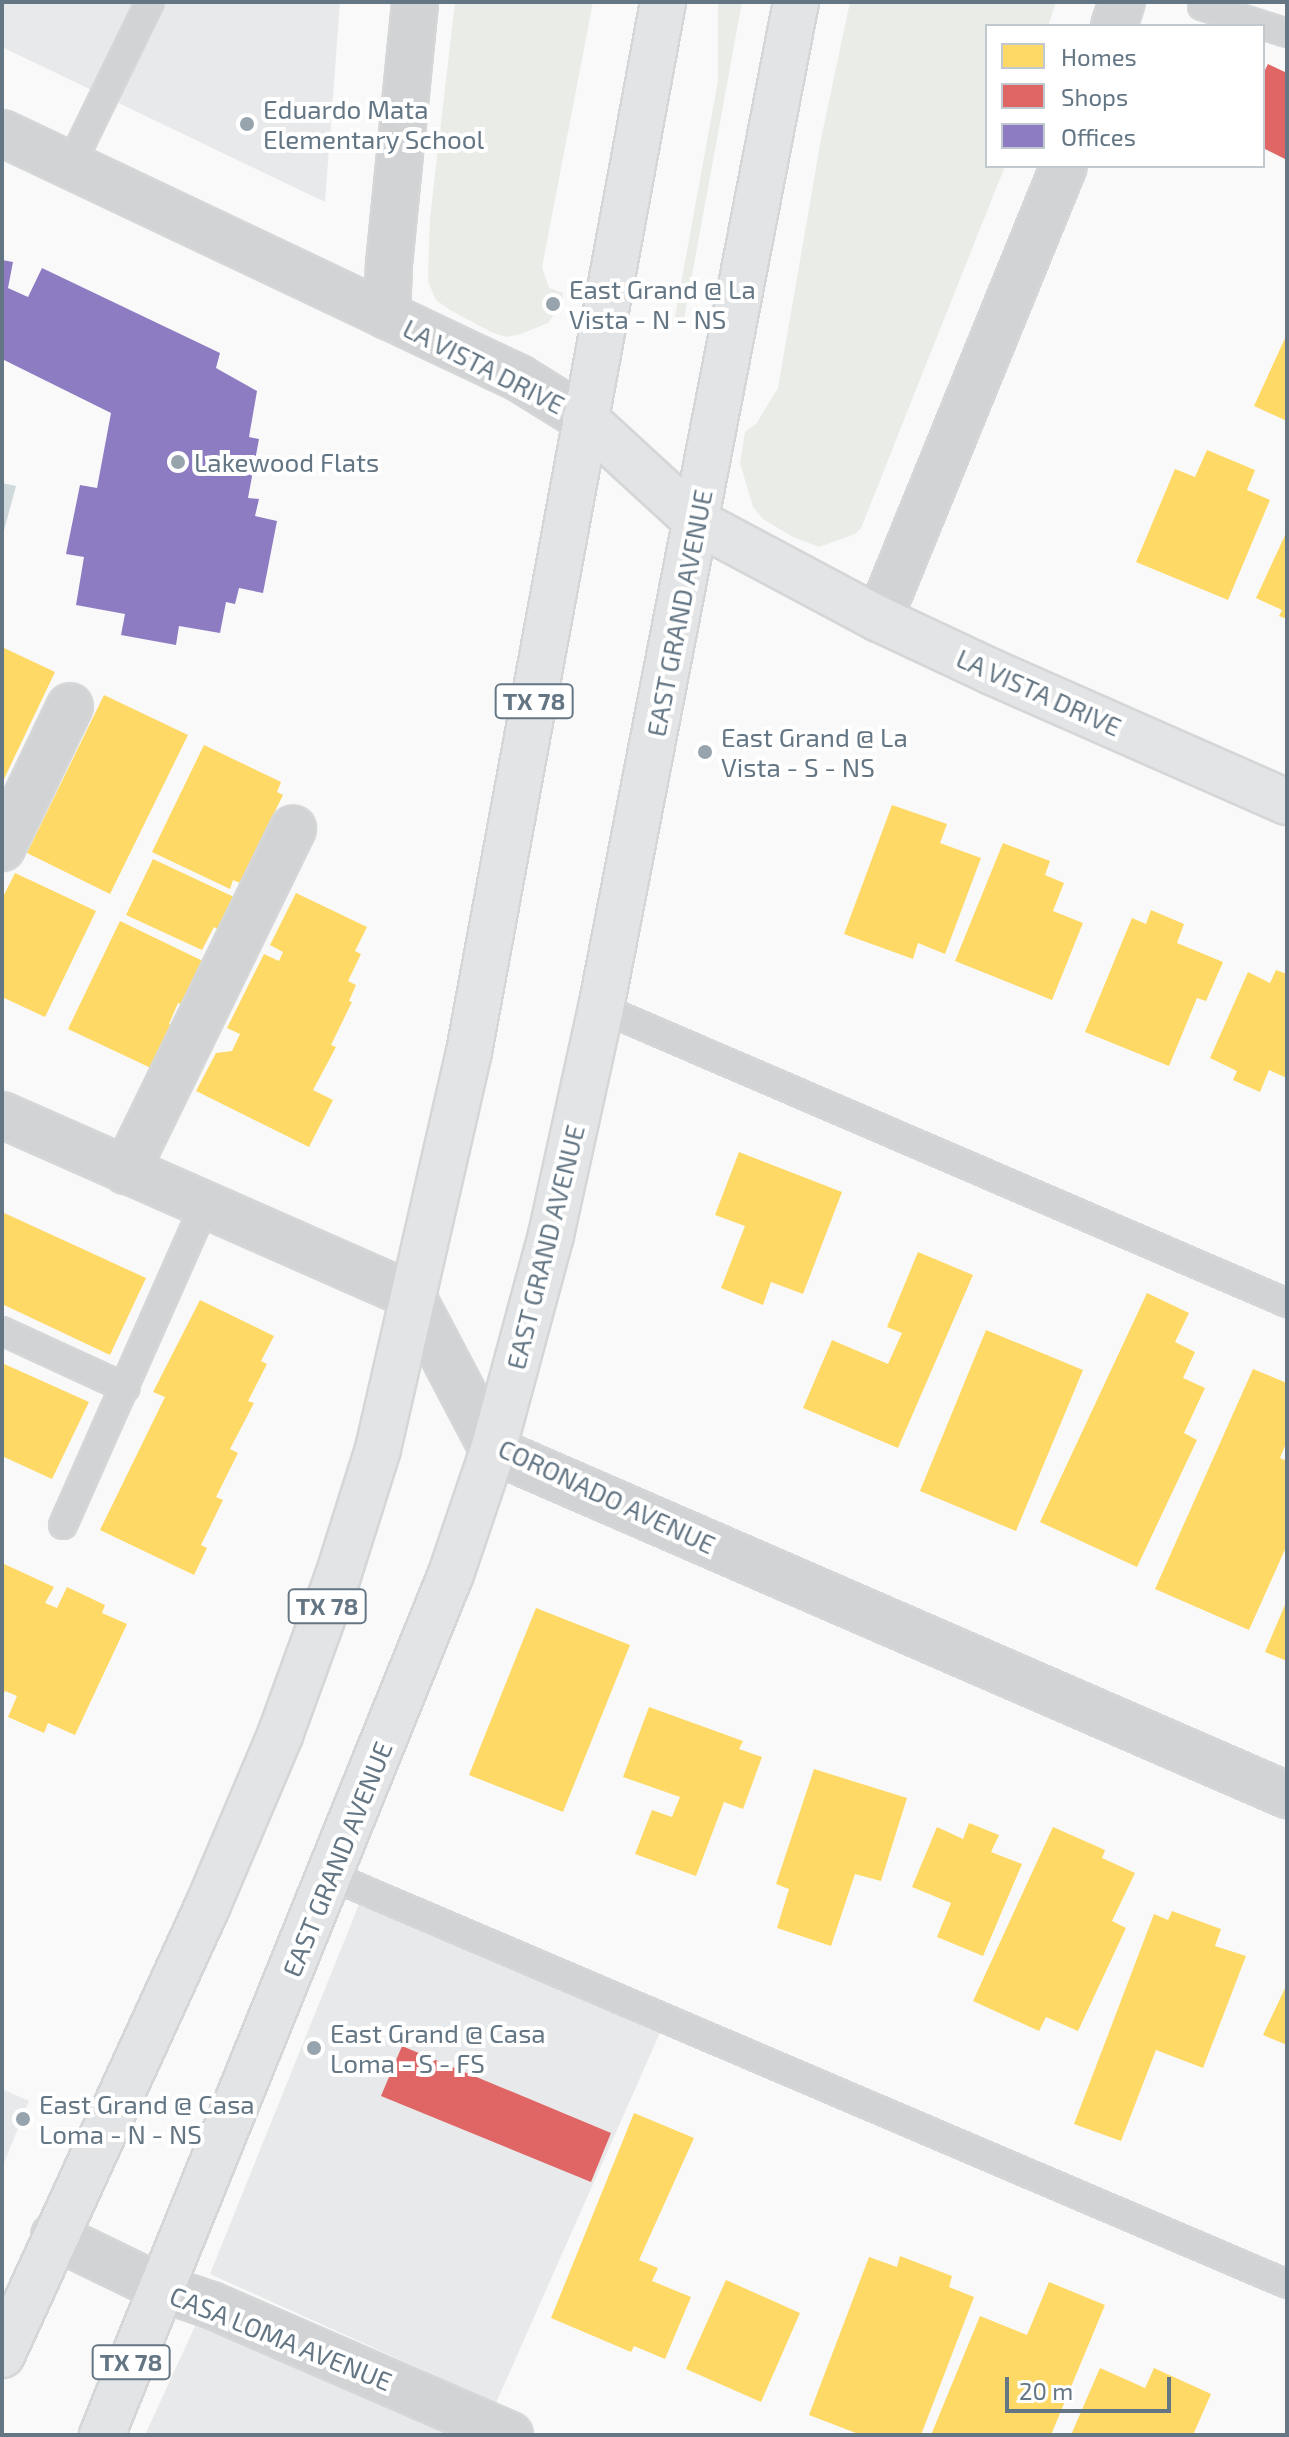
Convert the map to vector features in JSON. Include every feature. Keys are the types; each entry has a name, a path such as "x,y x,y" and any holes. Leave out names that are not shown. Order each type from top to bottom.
{"main road":[{"name":"TX 78","path":"2,2355 208,1905 280,1735 338,1576 378,1449 469,1052 663,2"},
{"name":"EAST GRAND AVENUE","path":"102,2435 451,1574 493,1450 551,1235 601,1008 796,2"},
{"name":"LA VISTA DRIVE","path":"585,419 697,522 879,619 1287,802"}],"street":[{"path":"387,316 390,250 415,2"},
{"path":"1115,24 1122,2"},
{"name":"LA VISTA DRIVE","path":"2,133 519,378 585,419"},
{"path":"879,619 1063,168"},
{"path":"2,848 70,706"},
{"path":"126,1171 293,829"},
{"path":"2,1115 412,1296"},
{"name":"CORONADO AVENUE","path":"412,1296 493,1450 1287,1795"},
{"name":"CASA LOMA AVENUE","path":"54,2236 161,2288 211,2305 510,2435"}],"lane":[{"path":"70,166 150,2"},
{"path":"1203,2 1202,6 1259,24"},
{"path":"1265,26 1287,33"},
{"path":"601,1008 1287,1303"},
{"path":"63,1525 205,1205"},
{"path":"2,1331 126,1388"},
{"path":"331,1876 1287,2284"}],"shaded area":[{"name":"Eduardo Mata Elementary School","path":"2,2 340,2 325,202 2,47"},
{"path":"455,2 593,2 542,267 549,288 563,293 563,301 548,323 507,337 450,310 436,300 428,281 430,218"},
{"path":"718,2 742,2 684,319 679,324 674,322 718,81"},
{"path":"850,2 1056,2 1049,24 985,24 985,168 1004,168 861,528 855,534 819,547 793,537 763,519 753,507 740,463 745,432 756,424 778,388 821,139"},
{"path":"2,483 16,486 3,534 2,534"},
{"path":"362,1897 663,2026 496,2403 210,2274"},
{"path":"2,2089 29,2101 2,2168"},
{"path":"207,2300 510,2435 145,2435"}],"building: Homes":[{"path":"1287,334 1287,421 1254,406"},
{"path":"1207,450 1255,470 1247,490 1270,500 1228,600 1136,562 1175,469 1195,477"},
{"path":"1287,531 1287,619 1279,616 1282,610 1256,598"},
{"path":"2,647 55,672 4,779 2,778"},
{"path":"104,695 188,735 110,894 27,853"},
{"path":"204,745 281,782 277,792 283,795 240,883 233,880 230,889 152,852"},
{"path":"892,805 947,824 940,843 981,858 945,954 918,943 913,959 844,934"},
{"path":"1003,843 1050,861 1045,875 1064,883 1053,911 1083,923 1052,1000 955,961"},
{"path":"153,859 234,897 219,930 214,927 202,950 126,915"},
{"path":"15,873 96,911 45,1017 2,997 2,899"},
{"path":"296,893 367,927 355,951 361,954 348,981 356,985 349,1001 352,1002 331,1045 336,1047 313,1090 333,1100 309,1147 196,1091 216,1053 232,1051 240,1034 227,1028 264,954 279,961 283,952 270,945"},
{"path":"1151,910 1184,924 1177,943 1223,962 1206,1001 1197,998 1169,1066 1085,1032 1132,918 1146,924"},
{"path":"120,921 205,962 184,1005 178,1003 169,1024 173,1026 153,1069 68,1029"},
{"path":"1276,970 1287,974 1287,1078 1269,1070 1260,1092 1233,1080 1237,1071 1210,1058 1248,972 1270,983"},
{"path":"739,1152 842,1192 803,1294 771,1282 763,1305 721,1288 745,1226 715,1215"},
{"path":"2,1212 146,1278 110,1355 2,1304"},
{"path":"918,1252 973,1275 898,1448 803,1408 832,1340 888,1364 902,1333 887,1327"},
{"path":"1147,1293 1189,1313 1175,1342 1195,1352 1183,1378 1205,1388 1184,1433 1197,1440 1137,1567 1040,1522"},
{"path":"200,1300 274,1336 261,1361 267,1364 248,1401 254,1403 230,1449 238,1453 216,1497 223,1500 201,1545 207,1548 194,1575 100,1530 165,1397 153,1392"},
{"path":"986,1330 1083,1370 1016,1531 920,1491"},
{"path":"2,1363 89,1402 52,1479 2,1456"},
{"path":"1253,1369 1287,1383 1287,1441 1280,1458 1287,1461 1287,1545 1249,1630 1155,1589"},
{"path":"2,1563 54,1587 45,1603 57,1608 67,1587 105,1605 102,1613 127,1624 75,1735 48,1723 44,1733 8,1717 17,1696 5,1691 2,1697"},
{"path":"1287,1600 1287,1661 1265,1652"},
{"path":"536,1608 630,1645 563,1812 469,1775"},
{"path":"649,1707 743,1741 739,1749 762,1757 743,1809 724,1802 696,1876 635,1854 652,1810 672,1817 680,1797 623,1777"},
{"path":"814,1769 907,1798 881,1881 855,1874 831,1946 777,1928 789,1889 776,1884"},
{"path":"969,1823 999,1835 991,1852 1022,1864 983,1956 937,1937 951,1903 912,1887 937,1827 963,1839"},
{"path":"1053,1827 1105,1850 1102,1858 1135,1873 1112,1921 1126,1928 1078,2031 1046,2017 1039,2031 973,2001"},
{"path":"1172,1911 1221,1929 1215,1946 1246,1956 1203,2068 1156,2050 1121,2141 1074,2124 1154,1914 1168,1920"},
{"path":"1287,1984 1287,2045 1263,2035"},
{"path":"634,2113 694,2138 639,2260 658,2268 652,2281 691,2297 665,2359 634,2346 631,2352 551,2318"},
{"path":"900,2256 952,2276 949,2287 974,2297 921,2435 861,2435 809,2415 869,2257 897,2267"},
{"path":"726,2280 800,2313 761,2402 686,2369"},
{"path":"1049,2282 1105,2305 1051,2435 931,2435 980,2316 1027,2335"},
{"path":"1100,2368 1145,2388 1154,2368 1211,2394 1193,2435 1071,2435"}],"building: Shops":[{"path":"1268,64 1287,73 1287,160 1265,149 1265,70"},
{"path":"402,2046 611,2133 591,2182 381,2096"}],"building: Offices":[{"name":"Lakewood Flats","path":"2,260 13,262 8,288 28,297 42,268 220,353 216,368 257,391 249,437 259,439 248,498 259,499 255,516 277,521 263,593 239,588 235,604 226,602 220,633 179,626 176,645 121,635 125,614 76,605 84,557 66,554 80,485 97,488 111,413 2,359"}],"place":[{"name":"Eduardo Mata Elementary School","path":"247,124"},
{"name":"East Grand @ La Vista - N - NS","path":"553,304"},
{"name":"Lakewood Flats","path":"178,462"},
{"name":"East Grand @ La Vista - S - NS","path":"705,752"},
{"name":"East Grand @ Casa Loma - S - FS","path":"314,2048"},
{"name":"East Grand @ Casa Loma - N - NS","path":"23,2119"}]}
